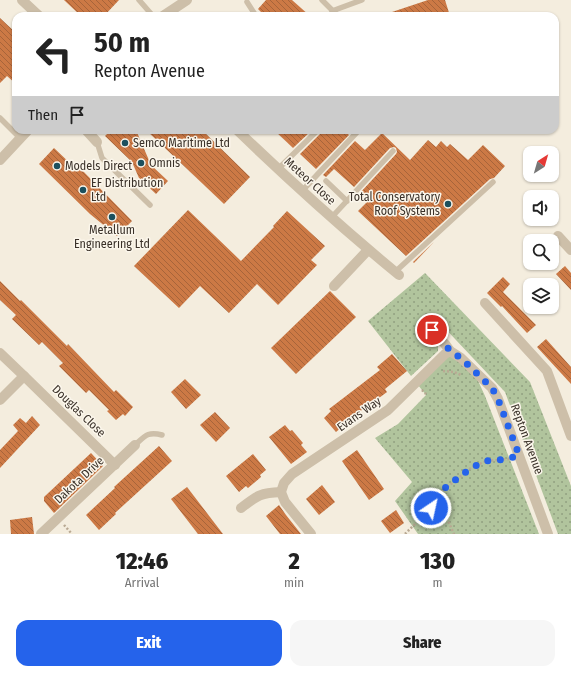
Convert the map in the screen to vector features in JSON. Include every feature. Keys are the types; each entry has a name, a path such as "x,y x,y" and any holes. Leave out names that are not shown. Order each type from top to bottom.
{"street":[{"path":"22,0 35,12"},
{"path":"169,12 187,0"},
{"path":"0,160 24,134"},
{"path":"90,134 97,142"},
{"name":"Meteor Close","path":"241,134 331,218 397,274"},
{"path":"559,237 571,250"},
{"path":"334,286 368,250"},
{"path":"485,303 547,371 571,436"},
{"name":"Repton Avenue","path":"432,330 450,351 461,358 492,388 498,399 548,534"},
{"name":"Evans Way","path":"281,492 284,483 292,474 388,410 450,351"},
{"name":"Douglas Close","path":"0,353 115,465"},
{"path":"0,400 24,376"},
{"name":"Dakota Drive","path":"41,534 135,445"},
{"path":"241,508 258,495 281,492 285,502 311,534"}],"lane":[{"path":"139,0 150,12"},
{"path":"322,0 332,11 362,0"},
{"path":"247,1 254,12"},
{"path":"0,118 12,130"},
{"path":"16,134 20,138"},
{"path":"278,169 314,134"},
{"path":"302,191 355,134"},
{"path":"97,142 102,158 150,205"},
{"path":"331,218 393,151"},
{"path":"326,181 347,201"},
{"path":"397,274 493,182"},
{"path":"135,445 147,435 154,433 162,435"}],"path":[{"path":"433,366 437,371 454,372 471,380 477,374"},
{"path":"405,534 436,501 446,487 471,468 486,461 508,459 519,455"},
{"path":"436,501 442,507 454,534"}],"green space":[{"path":"425,273 530,382 571,486 571,534 558,534 505,392 439,322 432,330 438,340 438,351 411,376 368,321"},
{"path":"445,357 456,357 475,374 539,534 418,534 395,501 412,482 375,438 398,424 426,395 418,385"}],"building":[{"path":"64,0 119,0 108,12 77,12"},
{"path":"266,0 292,0 306,12 261,12 258,9"},
{"path":"428,0 445,0 449,12 392,12"},
{"path":"0,18 12,29 12,80 7,76 0,83"},
{"path":"107,134 138,134 151,165 168,181 156,194 139,178 132,162 105,136"},
{"path":"150,134 206,134 250,177 224,204"},
{"path":"278,134 308,134 293,148"},
{"path":"320,134 349,135 316,169 300,154"},
{"path":"381,134 383,134 410,160 428,140 436,147 441,141 447,147 450,144 468,160 483,145 505,166 494,178 490,179 406,256 358,211 368,201 360,193 396,154 396,148 390,148 354,187 334,169 326,177 323,175 355,141 365,150"},
{"path":"54,148 74,167 77,165 132,221 117,236 90,214 39,164"},
{"path":"188,210 241,261 274,227 273,226 287,211 325,246 311,260 317,265 278,305 257,284 229,313 200,286 179,308 134,266"},
{"path":"434,242 414,263 413,262"},
{"path":"565,266 571,273 571,290 556,274"},
{"path":"503,277 510,284 503,292 523,312 523,314 525,314 536,325 527,333 502,306 501,307 487,293"},
{"path":"0,281 67,346 68,344 114,392 116,390 133,407 125,416 123,414 116,420 107,411 109,410 89,390 86,393 59,366 63,363 42,342 39,345 12,319 16,315 0,300"},
{"path":"330,291 356,317 296,374 271,348"},
{"path":"546,339 571,367 571,384 537,347"},
{"path":"392,354 407,371 385,389 387,392 371,404 370,403 336,432 324,418 331,411 329,409 380,370 377,367"},
{"path":"185,379 201,395 186,409 171,392"},
{"path":"215,412 230,428 216,442 200,425"},
{"path":"32,416 40,425 0,468 0,450 18,431 13,425 20,418 26,423"},
{"path":"285,425 290,431 292,430 303,443 301,445 307,452 291,464 269,437"},
{"path":"159,446 172,461 115,513 116,514 99,530 86,515"},
{"path":"357,450 384,489 369,500 342,461"},
{"path":"91,453 103,466 54,513 44,501 44,497"},
{"path":"253,454 266,470 260,475 261,477 248,488 246,486 239,492 226,476"},
{"path":"322,485 335,502 319,515 306,499"},
{"path":"187,487 223,534 198,534 171,499"},
{"path":"279,505 301,534 280,534 266,516"},
{"path":"396,510 404,523 390,533 381,521"},
{"path":"32,517 34,534 11,534 10,520"}],"place":[{"name":"Semco Maritime Ltd","path":"125,143"},
{"name":"Omnis","path":"141,163"},
{"name":"Models Direct","path":"57,166"},
{"name":"EF Distribution Ltd","path":"83,190"},
{"name":"Total Conservatory Roof Systems","path":"448,204"},
{"name":"Metallum Engineering Ltd","path":"112,217"}],"route":[{"path":"431,508 446,487 471,468 486,461 508,459 519,455 498,399 492,388 461,358 450,351 432,330"}]}
